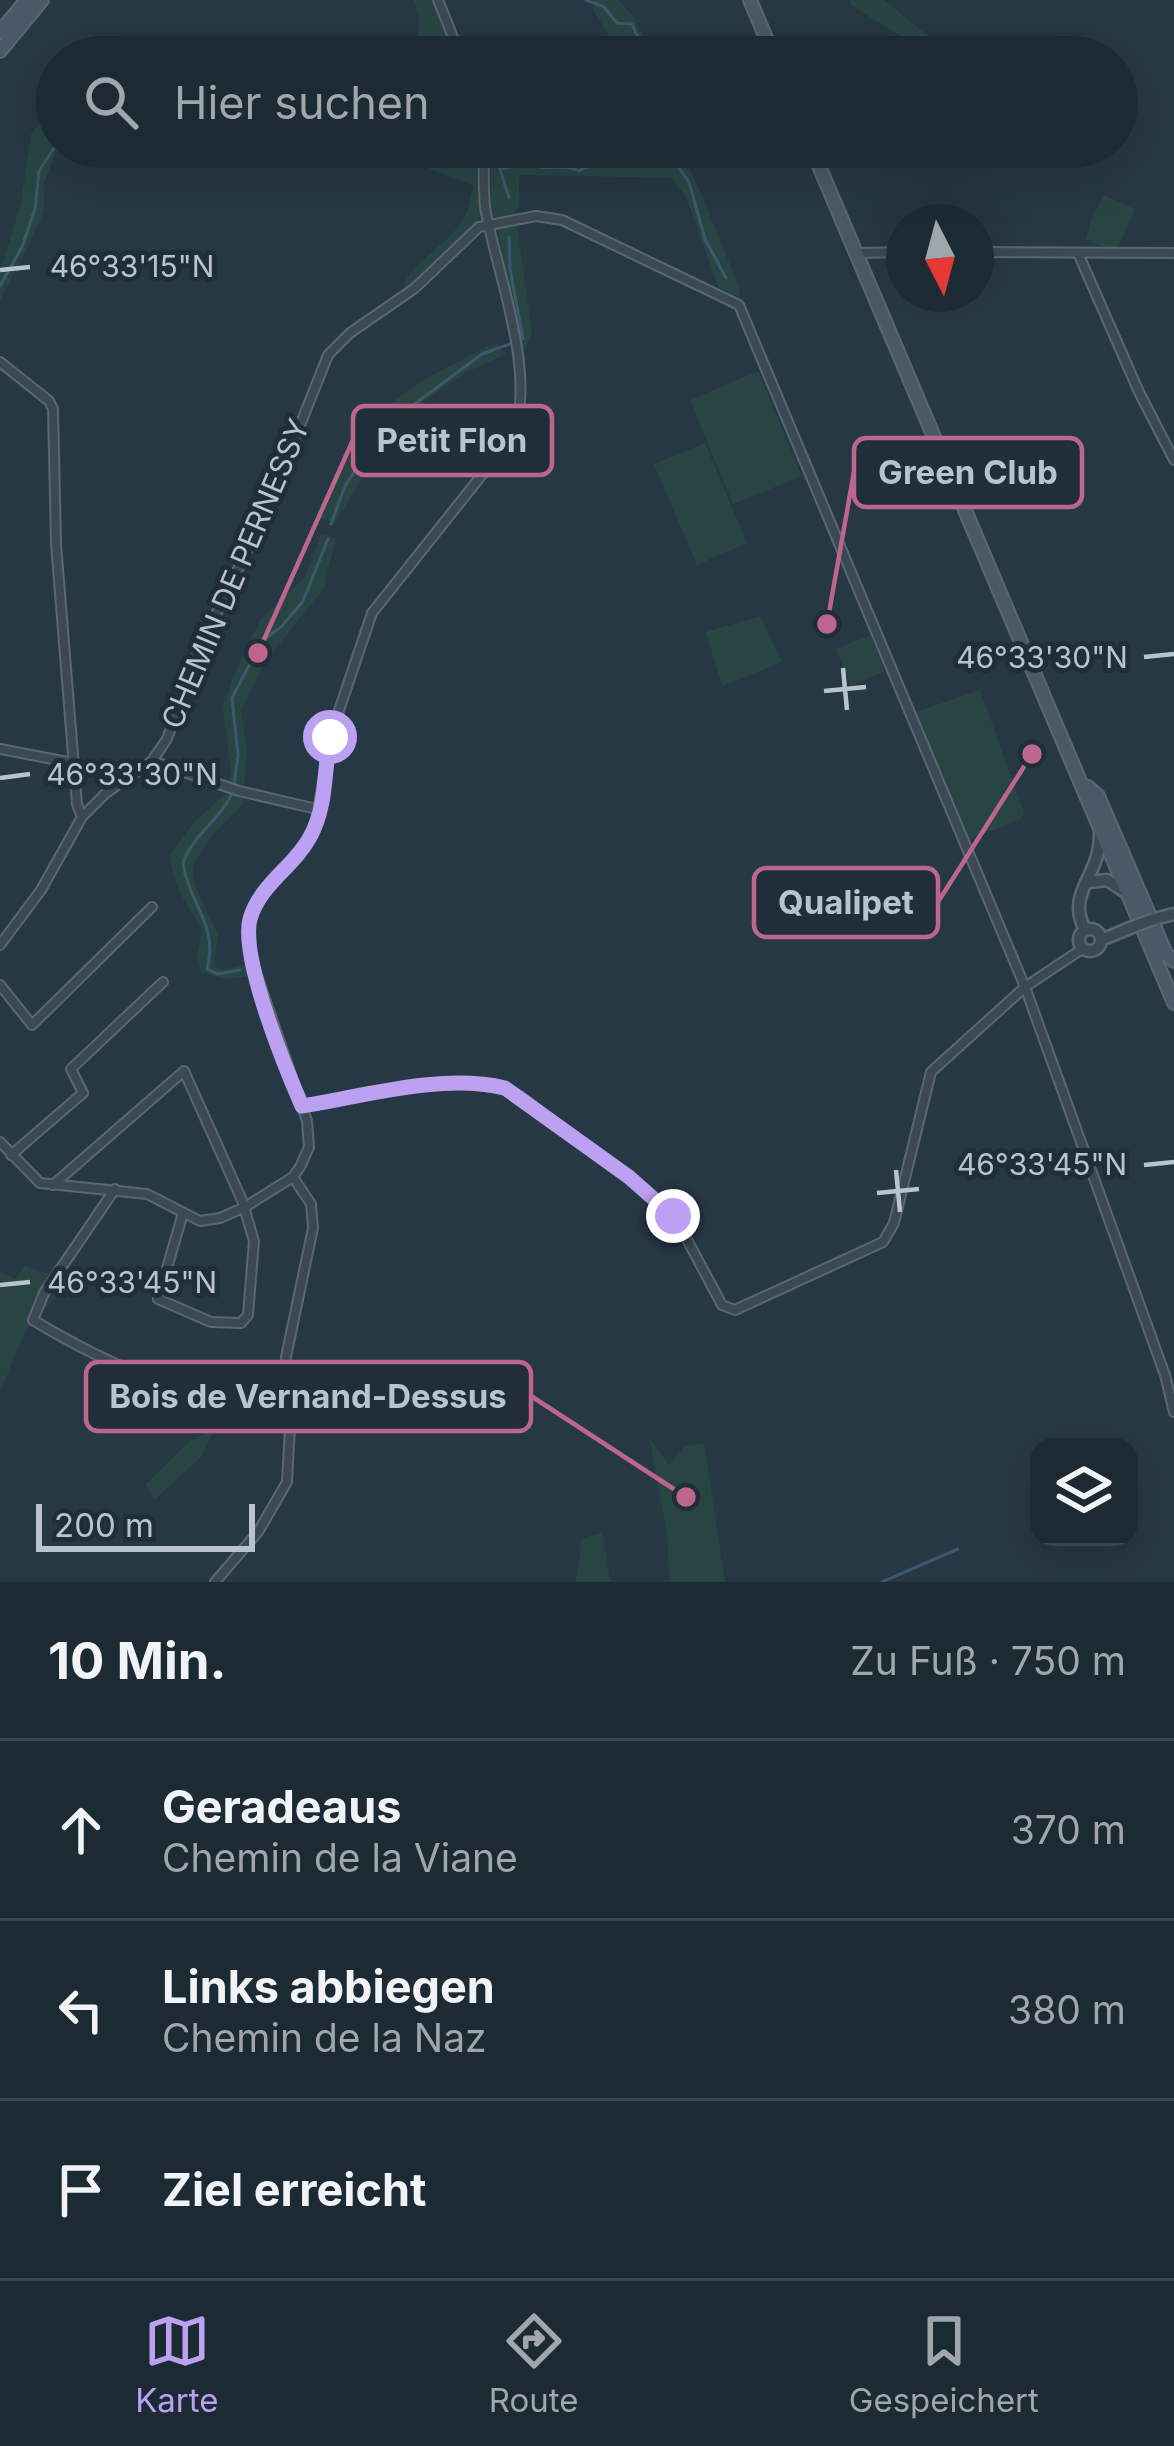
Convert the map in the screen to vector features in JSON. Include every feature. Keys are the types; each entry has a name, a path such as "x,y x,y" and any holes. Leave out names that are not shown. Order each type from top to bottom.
{"main road":[{"path":"0,51 27,0"},
{"path":"1,30 42,0"},
{"path":"750,0 765,36"},
{"path":"821,168 1174,1003"},
{"path":"1084,784 1098,796 1174,962"}],"street":[{"path":"439,0 453,36"},
{"path":"0,1142 35,1180 52,1186 147,1194 183,1214 209,1221 244,1207 293,1177 305,1158 310,1140 302,1106 257,977 248,927 262,893 302,850 321,810 330,737 372,613 512,436 520,417 518,368 489,222 485,168"},
{"path":"489,222 536,216 562,220 739,305 1025,986 1160,1359 1174,1412"},
{"name":"CHEMIN DE PERNESSY","path":"0,945 41,890 82,817 106,793 152,761 169,732 212,621 263,518 328,356 350,333 415,287 489,222"},
{"path":"856,253 886,252"},
{"path":"994,252 1174,254"},
{"path":"1078,253 1174,460"},
{"path":"0,362 53,409 56,544 73,763 82,817"},
{"path":"0,748 73,763"},
{"path":"152,761 233,789 321,810"},
{"path":"1085,930 1076,906 1100,850 1100,823"},
{"path":"1089,882 1107,880 1132,898"},
{"path":"0,985 32,1024 152,907"},
{"path":"302,1106 407,1089 484,1084 505,1088 629,1177 676,1220 728,1309 745,1306 873,1249 889,1235 932,1072 1025,986 1082,949 1096,950 1101,940 1174,914"},
{"path":"1082,949 1078,939 1085,930"},
{"path":"1085,930 1096,930 1101,940"},
{"path":"11,1155 83,1093 71,1069 163,982"},
{"path":"52,1186 184,1071 244,1207 254,1250 248,1315 241,1322 211,1322 158,1299 183,1214"},
{"path":"215,1582 258,1532 284,1491 290,1426 286,1357 313,1228 311,1204 293,1177"},
{"path":"116,1190 38,1305 36,1322 170,1387 242,1404 287,1405"}],"green space":[{"path":"414,0 432,0 447,36 418,36"},
{"path":"593,0 618,0 643,36 610,36 593,10"},
{"path":"849,0 884,0 928,36 900,36"},
{"path":"36,127 36,168 50,168 43,186 45,204 0,301 0,272 21,203 31,134"},
{"path":"427,168 478,168 482,211 478,222 408,289 403,287 414,269 460,224 474,186"},
{"path":"491,168 689,168 740,289 739,297 719,288 685,195 671,178 519,175 514,215 494,218 490,212"},
{"path":"1104,195 1135,209 1116,251 1086,240"},
{"path":"497,223 517,225 532,333 526,348 517,346"},
{"path":"494,343 506,354 463,374 396,422 335,523 319,518 375,418 423,381"},
{"path":"758,371 802,476 733,504 690,400"},
{"path":"705,443 747,543 697,565 654,464"},
{"path":"321,534 336,538 324,588 265,662 241,710 247,750 243,804 193,864 194,884 218,935 214,964 221,970 248,964 253,976 226,979 201,972 197,954 202,930 178,887 170,855 195,821 225,794 231,772 223,708 232,680 260,620 305,577"},
{"path":"760,616 782,662 722,686 706,632"},
{"path":"870,635 885,671 851,686 836,649"},
{"path":"980,690 1024,813 1021,819 966,841 913,713"},
{"path":"82,1228 90,1234 51,1289 59,1294 25,1331 0,1392 0,1271 15,1279 25,1266 49,1274"},
{"path":"215,1429 201,1457 154,1500 146,1484 190,1441"},
{"path":"649,1438 669,1465 685,1446 704,1443 725,1582 670,1582 666,1528"},
{"path":"602,1533 611,1582 576,1582 582,1538"}],"waterway":[{"path":"586,0 604,7 617,23 632,24 637,36"},
{"path":"0,286 22,247 35,209 41,168"},
{"path":"505,168 500,169 509,198"},
{"path":"569,168 585,168"},
{"path":"679,168 689,182 705,239 726,278"},
{"path":"509,237 523,339"},
{"path":"331,524 345,486 385,426 482,354 510,344"},
{"path":"234,785 238,755 232,698 262,641 303,601 328,539"},
{"path":"233,792 183,863 209,939 207,969 217,974 240,970"},
{"path":"882,1582 958,1549"}],"place":[{"name":"Green Club","path":"827,624"},
{"name":"Petit Flon","path":"258,653"},
{"name":"Qualipet","path":"1032,754"},
{"name":"Bois de Vernand-Dessus","path":"686,1497"}],"route":[{"path":"330,737 316,824 302,850 262,893 248,927 251,958 302,1106 407,1089 484,1084 505,1088 629,1177 673,1216"}]}
